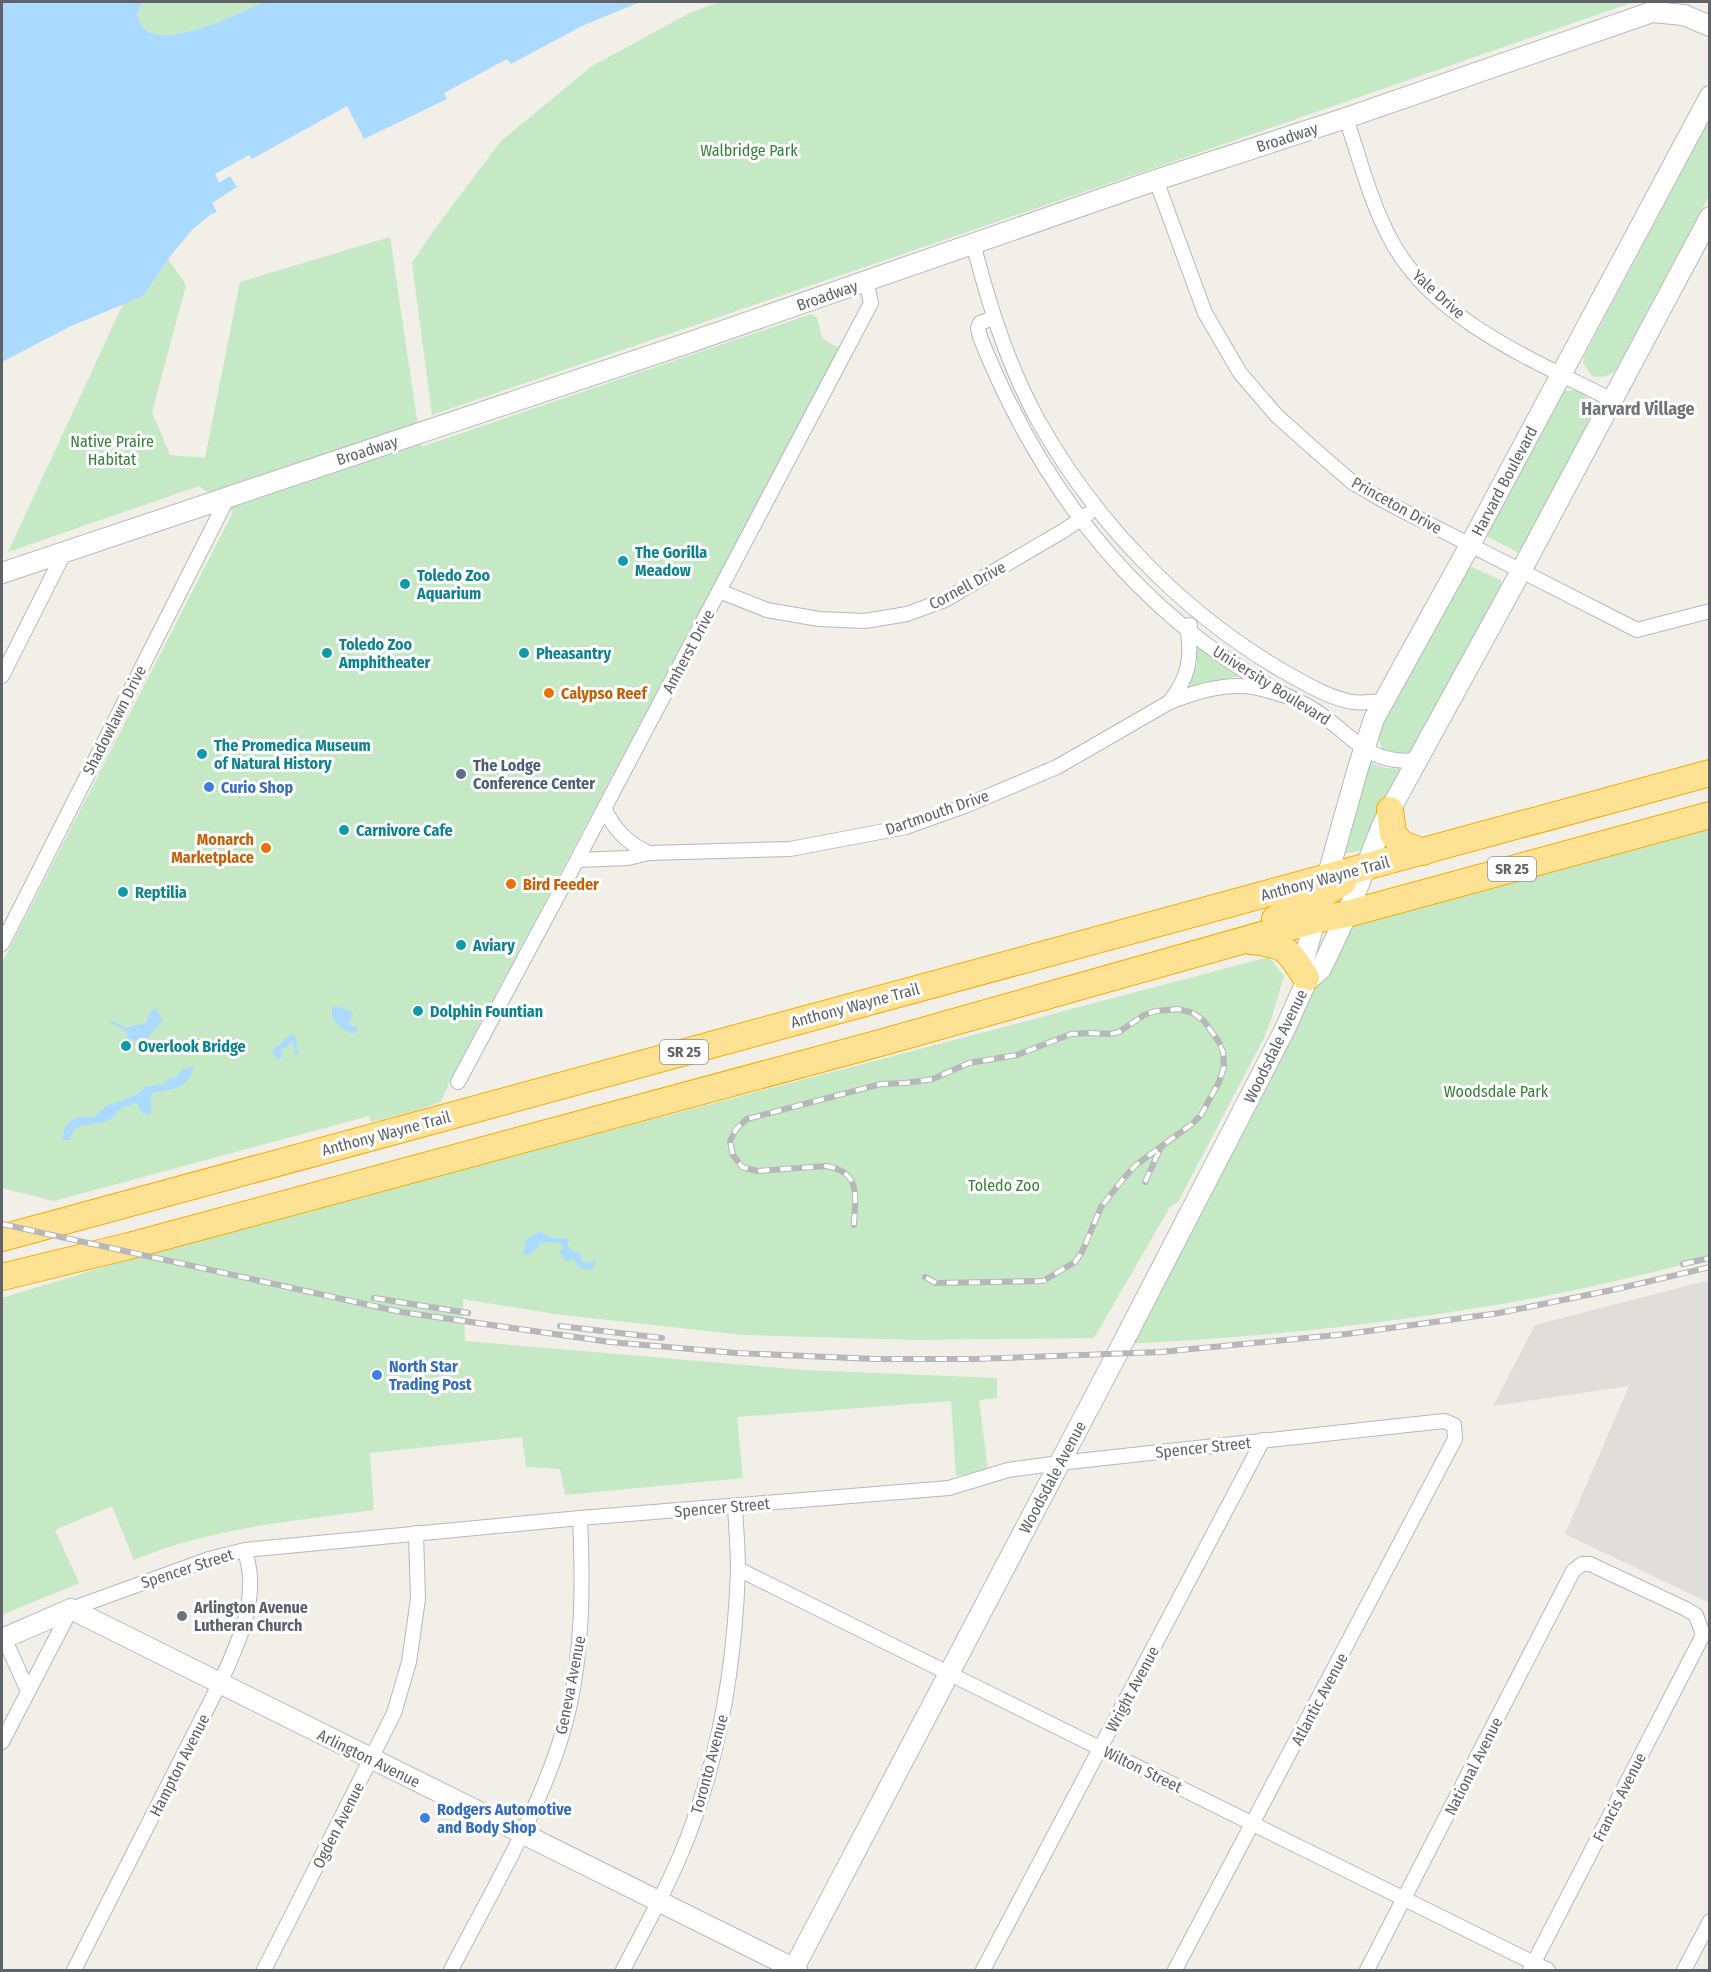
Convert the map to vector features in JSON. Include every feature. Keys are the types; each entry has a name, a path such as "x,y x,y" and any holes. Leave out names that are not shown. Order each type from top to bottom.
{"highway":[{"name":"Anthony Wayne Trail","path":"2,1238 1325,886 1366,867 1710,773"},
{"path":"1390,810 1390,828 1393,834 1402,844 1423,852"},
{"name":"SR 25","path":"2,1277 141,1243 869,1046 1315,920 1347,914 1710,815"},
{"path":"1137,970 1186,945 1264,924 1303,906 1325,886"},
{"path":"1245,940 1281,946 1292,956 1306,980"}],"street":[{"name":"Broadway","path":"2,573 688,343 1156,180 1346,118 1657,7 1710,26"},
{"name":"Harvard Boulevard","path":"1325,886 1374,719 1470,545 1710,96"},
{"name":"Yale Drive","path":"1346,118 1372,199 1392,243 1418,280 1488,335 1612,400"},
{"name":"Princeton Drive","path":"1156,180 1205,313 1240,373 1277,416 1352,482 1388,503 1636,630 1710,611"},
{"path":"1366,867 1390,810 1710,217"},
{"name":"University Boulevard","path":"973,243 993,318 1021,385 1039,420 1056,450 1097,508 1154,572 1200,612 1255,654 1307,684 1332,696 1354,702 1383,701"},
{"name":"Amherst Drive","path":"458,1082 871,303 866,281"},
{"name":"University Boulevard","path":"993,318 981,323 978,328 1007,402 1041,462 1080,519 1142,588 1187,628 1245,670 1293,699 1311,707 1334,723 1364,750 1400,762 1417,760"},
{"name":"Shadowlawn Drive","path":"2,944 228,497"},
{"name":"Cornell Drive","path":"720,591 767,610 819,620 865,621 907,614 945,600 1063,531 1097,508"},
{"path":"2,676 64,553"},
{"path":"1187,628 1200,612"},
{"name":"Dartmouth Drive","path":"1168,703 1179,690 1189,664 1191,650 1187,628"},
{"path":"1293,699 1307,684"},
{"name":"Dartmouth Drive","path":"577,860 628,858 650,853 790,849 906,826 965,806 1057,767 1168,703 1202,691 1233,686 1251,687 1293,699"},
{"path":"604,808 610,822 627,841 650,853"},
{"name":"Woodsdale Avenue","path":"1306,980 1321,969 1366,867"},
{"name":"Woodsdale Avenue","path":"795,1970 1285,1029 1306,980 1304,963 1325,886"},
{"name":"Spencer Street","path":"2,1639 70,1609 183,1568 245,1550 580,1518 949,1488 1008,1470 1059,1463 1444,1421 1454,1425"},
{"name":"Atlantic Avenue","path":"1175,1971 1455,1439 1454,1425"},
{"name":"Wright Avenue","path":"983,1971 1263,1440"},
{"name":"Toronto Avenue","path":"623,1971 659,1902 689,1835 719,1738 731,1666 738,1569 735,1506"},
{"name":"Geneva Avenue","path":"451,1971 521,1833 549,1770 567,1714 579,1651 583,1584 580,1518"},
{"name":"Ogden Avenue","path":"264,1971 394,1713 409,1662 418,1599 416,1533"},
{"name":"Hampton Avenue","path":"74,1971 220,1683 239,1639 248,1609 250,1578 245,1550"},
{"name":"Francis Avenue","path":"1532,1967 1703,1635 1696,1615 1686,1609 1598,1566 1582,1564"},
{"name":"National Avenue","path":"1367,1971 1573,1571 1582,1564"},
{"name":"Wilton Street","path":"738,1569 1404,1899 1532,1967 1548,1971"},
{"path":"2,1742 70,1609"},
{"name":"Arlington Avenue","path":"70,1609 795,1970"},
{"path":"2,1639 28,1691"},
{"path":"1684,1971 1710,1921"}],"shaded area":[{"path":"1710,1280 1709,1603 1565,1534 1629,1386 1493,1406 1535,1325"}],"green space":[{"path":"142,2 262,2 209,26 165,36 154,35 142,28 137,15"},
{"name":"Walbridge Park","path":"719,2 1634,2 432,415 412,263 434,230 501,141 592,66 690,13"},
{"path":"1709,121 1709,196 1615,371 1604,377 1592,376 1583,363 1584,356"},
{"name":"Native Praire Habitat","path":"390,237 421,447 811,314 817,318 824,340 840,348 451,1078 441,1102 371,1122 369,1116 54,1201 2,1188 2,963 233,512 199,486 8,552 123,304 143,296 168,259 186,285 152,412 170,455 205,458 240,282"},
{"path":"1575,390 1588,398 1596,412 1521,551 1517,552 1488,537 1486,529 1554,399 1564,391"},
{"path":"1469,566 1501,580 1502,588 1417,750 1405,757 1383,751 1377,735 1379,724"},
{"path":"1197,647 1204,648 1239,676 1191,686 1189,683 1197,664"},
{"path":"1368,762 1386,768 1402,769 1363,850 1342,854"},
{"name":"Woodsdale Park","path":"1709,815 1709,1258 1562,1293 1437,1314 1332,1328 1227,1338 1121,1344 1347,914"},
{"name":"Toledo Zoo","path":"1269,957 1284,976 1264,1038 1178,1202 1170,1207 1094,1338 916,1340 743,1335 555,1314 463,1299 465,1341 804,1370 997,1378 997,1398 979,1400 988,1470 956,1476 951,1401 737,1417 743,1478 565,1495 560,1469 526,1467 522,1437 370,1453 374,1510 222,1533 192,1540 134,1560 112,1506 55,1530 79,1583 2,1615 2,1298 176,1245"}],"water":[{"path":"2,2 142,2 137,15 142,27 152,34 165,35 209,26 262,2 640,2 582,26 511,64 507,59 444,93 447,99 364,139 347,106 252,159 249,155 215,174 219,183 230,176 237,187 212,203 217,212 192,230 168,259 143,296 69,327 2,362"},
{"path":"335,1006 351,1011 353,1015 348,1024 358,1028 356,1033 345,1030 334,1020 332,1008"},
{"path":"155,1008 163,1020 145,1041 129,1040 126,1031 109,1022 110,1020 126,1028 146,1023"},
{"path":"291,1034 296,1038 299,1054 295,1055 294,1044 291,1042 281,1050 282,1057 277,1060 272,1051"},
{"path":"194,1066 192,1074 184,1084 151,1093 151,1113 147,1115 141,1112 137,1103 121,1108 111,1119 102,1123 81,1126 75,1130 70,1140 62,1140 65,1128 71,1120 80,1117 93,1118 106,1106 139,1094 146,1086 164,1084 168,1079 177,1077 183,1068"},
{"path":"538,1232 555,1238 568,1238 568,1246 573,1251 579,1252 583,1263 596,1261 592,1270 578,1267 574,1258 567,1262 559,1251 563,1249 562,1244 539,1243 539,1247 533,1251 531,1256 523,1255 525,1241"}],"railway":[{"path":"854,1225 854,1187 846,1174 826,1166 757,1171 742,1167 733,1155 730,1141 736,1129 747,1119 881,1084 933,1079 969,1063 1017,1055 1071,1034 1119,1032 1144,1015 1156,1011 1178,1009 1193,1013 1204,1021 1219,1042 1223,1052 1224,1067 1219,1082 1201,1115 1136,1165 1123,1179 1101,1207 1082,1252 1075,1262 1043,1281 936,1283 925,1277"},
{"path":"1145,1182 1161,1147"},
{"path":"2,1224 401,1312 610,1342 736,1353 875,1359 976,1359 1161,1352 1347,1334 1499,1313 1710,1267"},
{"path":"1683,1264 1710,1258"},
{"path":"374,1298 468,1313"},
{"path":"560,1326 662,1338"}],"place":[{"name":"The Gorilla Meadow","path":"623,561"},
{"name":"Toledo Zoo Aquarium","path":"405,584"},
{"name":"Toledo Zoo Amphitheater","path":"327,653"},
{"name":"Pheasantry","path":"524,653"},
{"name":"Calypso Reef","path":"549,693"},
{"name":"The Promedica Museum of Natural History","path":"202,754"},
{"name":"The Lodge Conference Center","path":"461,774"},
{"name":"Curio Shop","path":"209,787"},
{"name":"Carnivore Cafe","path":"344,830"},
{"name":"Monarch Marketplace","path":"266,848"},
{"name":"Bird Feeder","path":"511,884"},
{"name":"Reptilia","path":"123,892"},
{"name":"Aviary","path":"461,945"},
{"name":"Dolphin Fountian","path":"418,1011"},
{"name":"Overlook Bridge","path":"126,1046"},
{"name":"North Star Trading Post","path":"377,1375"},
{"name":"Arlington Avenue Lutheran Church","path":"182,1616"},
{"name":"Rodgers Automotive and Body Shop","path":"425,1818"}],"district":[{"name":"Harvard Village","path":"1638,409"}]}
